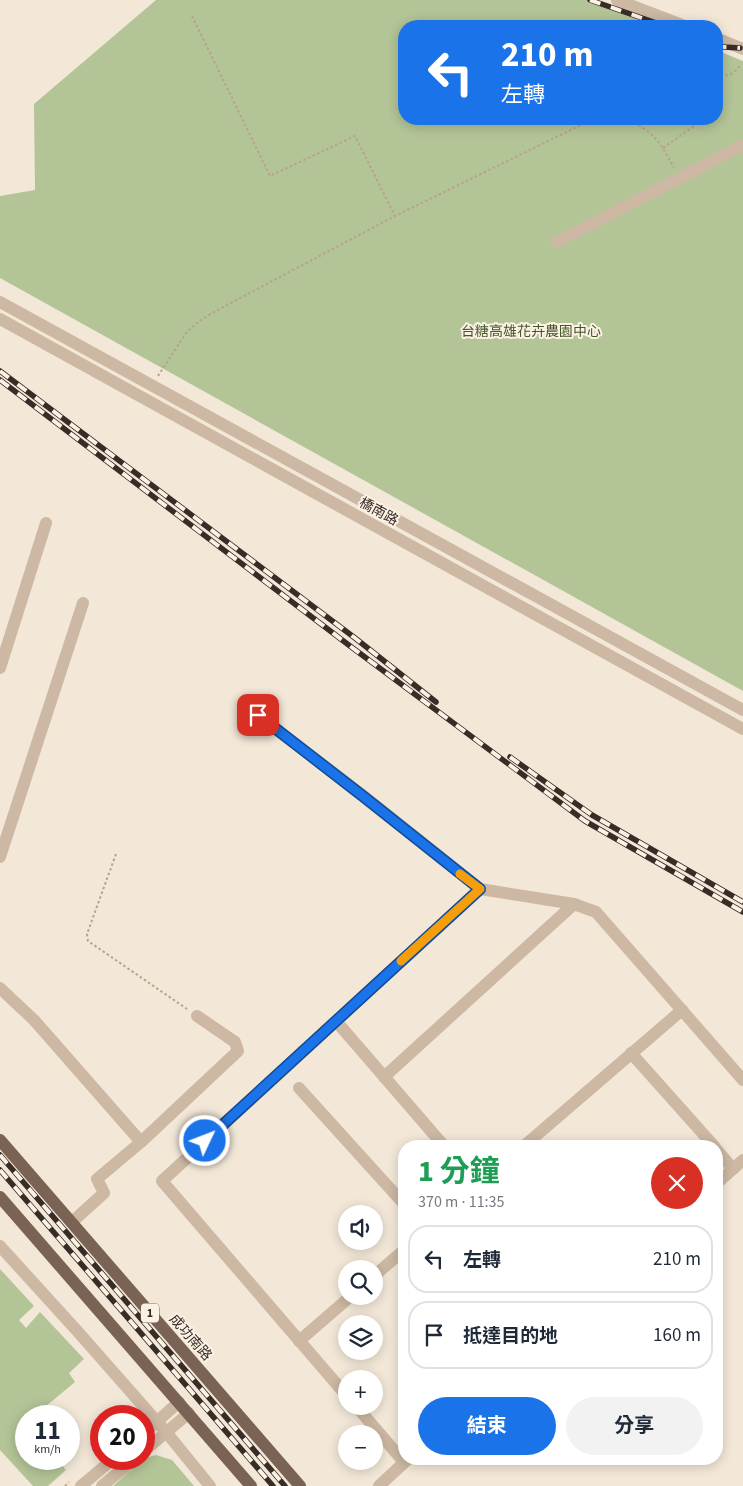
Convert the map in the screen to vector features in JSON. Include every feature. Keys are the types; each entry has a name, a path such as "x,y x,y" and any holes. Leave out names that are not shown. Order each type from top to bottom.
{"main road":[{"name":"成功南路","path":"0,1140 300,1486"},
{"path":"0,1197 251,1486"}],"street":[{"path":"618,0 670,20"},
{"path":"723,41 743,49"},
{"path":"557,242 743,145"},
{"name":"橋南路","path":"0,302 743,710"},
{"name":"橋南路","path":"0,319 743,729"},
{"path":"0,668 46,523"},
{"path":"0,857 83,603"},
{"path":"258,715 480,889 574,904 596,912 743,1080"},
{"path":"338,1386 162,1181 480,889"},
{"path":"384,1077 574,904"},
{"path":"0,988 34,1020 141,1142"},
{"path":"531,1140 682,1010"},
{"path":"72,1222 104,1194 98,1179 141,1142 238,1051 235,1042 197,1016"},
{"path":"336,1020 439,1140"},
{"path":"631,1053 709,1140"},
{"path":"298,1088 398,1197"},
{"path":"723,1154 738,1165 723,1178"},
{"path":"0,1246 80,1333 210,1486"},
{"path":"383,1268 398,1255"},
{"path":"299,1340 340,1305"},
{"path":"157,1422 179,1402"},
{"path":"155,1442 189,1413"},
{"path":"364,1415 398,1451"},
{"path":"379,1486 401,1465"},
{"path":"80,1486 100,1470"},
{"path":"102,1486 122,1470"}],"path":[{"path":"192,16 270,176 354,136 395,216"},
{"path":"723,74 729,75 736,72 741,64"},
{"path":"152,386 186,333 212,312 395,216 581,125"},
{"path":"640,125 655,136 679,178"},
{"path":"663,148 696,125"},
{"path":"116,854 86,934 88,941 197,1016"}],"green space":[{"name":"台糖高雄花卉農園中心","path":"156,0 591,0 642,20 398,20 398,125 723,125 723,53 743,61 743,691 0,278 0,196 35,190 34,104"},
{"path":"0,1269 34,1306 19,1320 26,1328 40,1312 84,1359 69,1373 75,1382 47,1405 15,1405 15,1466 0,1450"},
{"path":"155,1455 172,1460 194,1486 113,1486 131,1470 155,1470"},
{"path":"18,1470 66,1470 48,1486 33,1486"}],"railway":[{"path":"590,0 648,20"},
{"path":"723,47 740,48"},
{"path":"0,371 355,638 436,702"},
{"path":"0,380 350,646 585,821 743,912"},
{"path":"510,757 592,815 743,902"},
{"path":"0,1155 285,1486"},
{"path":"0,1170 273,1486"}],"slow traffic":[{"path":"401,961 480,889 460,874"}],"route":[{"path":"205,1141 480,889 258,715"}]}
